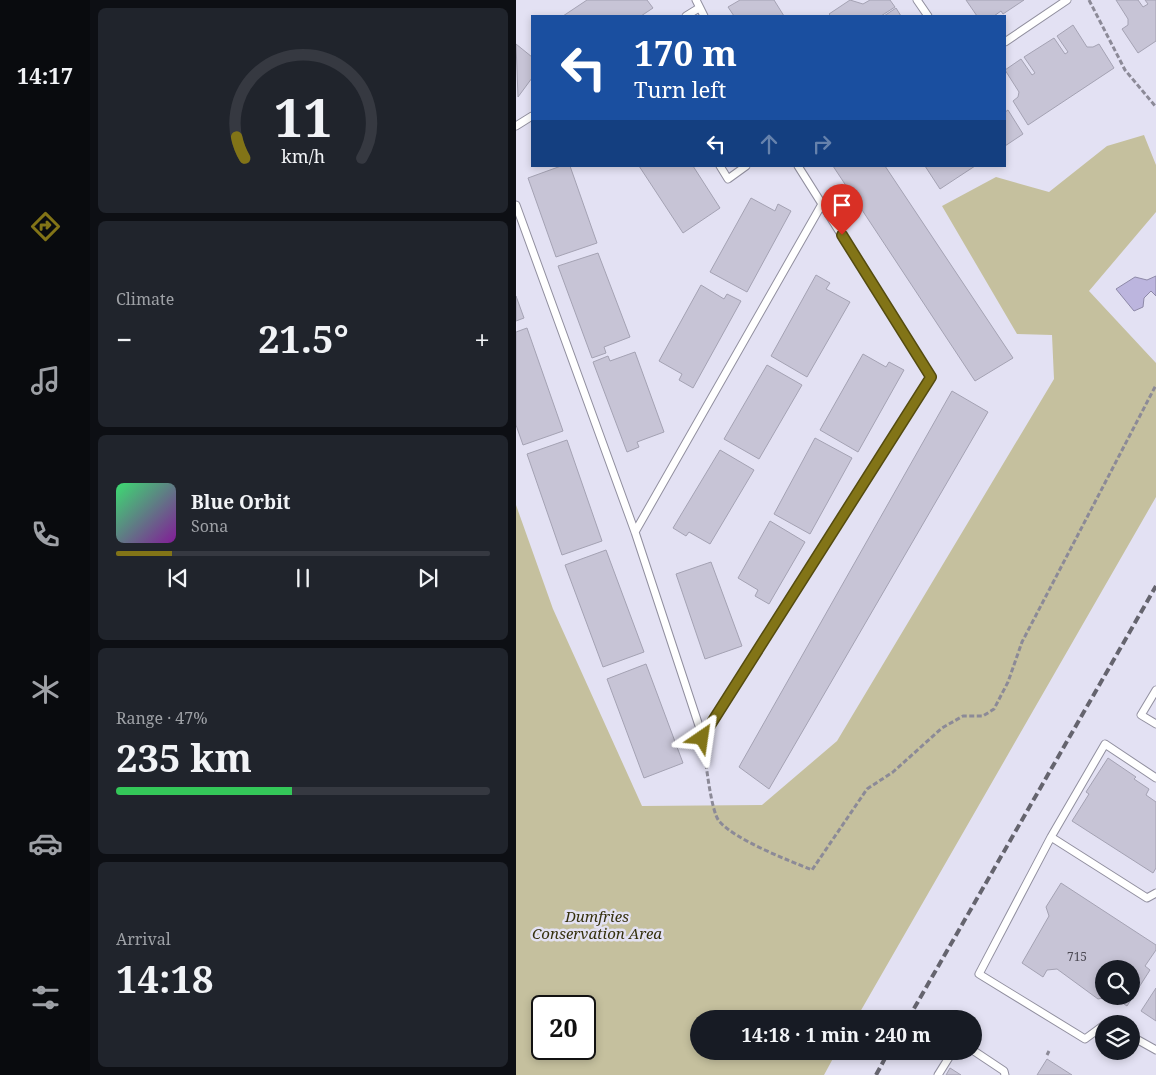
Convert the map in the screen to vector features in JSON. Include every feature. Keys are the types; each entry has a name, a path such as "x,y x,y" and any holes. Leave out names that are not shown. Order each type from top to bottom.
{"lane":[{"path":"696,0 698,8 703,15"},
{"path":"917,0 927,15"},
{"path":"1006,41 1067,0"},
{"path":"688,15 698,8"},
{"path":"516,126 531,117"},
{"path":"721,167 728,179 745,167"},
{"path":"702,738 931,377 799,167"},
{"path":"635,532 822,204"},
{"path":"516,205 635,532 702,738"},
{"path":"1156,690 1141,715 1156,724"},
{"path":"1095,1032 1085,1039 979,974 1051,837 1105,744 1156,778"},
{"path":"1051,837 1146,898 1156,893"},
{"path":"1140,1041 1156,1050"},
{"path":"982,1056 1004,1070 1005,1075"},
{"path":"938,1075 947,1060"}],"path":[{"path":"1089,0 1125,70 1156,107"},
{"path":"702,738 712,798 718,820 734,833 783,858 812,870 867,789 892,772 942,728 962,716 983,716 994,708 1008,682 1022,642 1156,385"}],"green space":[{"name":"Dumfries Conservation Area","path":"1144,135 1156,165 1156,212 1089,291 1156,363 1156,497 861,1010 690,1010 690,1060 832,1060 824,1075 516,1075 516,505 553,609 642,806 762,805 837,741 1054,379 1052,335 1017,334 942,206 996,177 1049,192 1107,146"}],"shaded area":[{"path":"1156,276 1156,296 1151,291 1144,298 1143,307 1134,311 1116,289 1135,277 1147,280"}],"building":[{"path":"587,0 647,0 653,8 642,15 564,15"},
{"path":"740,0 774,0 783,15 733,15 728,7"},
{"path":"850,0 863,4 870,0 890,0 895,7 883,15 829,14"},
{"path":"966,0 1024,0 1003,14 1001,11 995,15 976,15"},
{"path":"1116,0 1138,0 1143,7 1148,4 1145,0 1156,0 1156,41 1138,53 1122,29 1128,25 1128,19"},
{"path":"896,8 900,15 886,15"},
{"path":"1073,25 1087,47 1099,44 1114,68 1028,125 1013,101 1018,97 1019,92 1006,69 1021,59 1032,75 1035,73 1024,57 1054,38 1065,54 1068,52 1057,36"},
{"path":"516,44 531,56 531,79 518,97"},
{"path":"1008,110 1023,134 1006,145 1006,111"},
{"path":"558,167 570,167 597,243 556,257 528,178"},
{"path":"640,167 694,167 720,208 683,233"},
{"path":"834,167 886,167 1013,358 975,381"},
{"path":"926,167 973,167 940,189"},
{"path":"751,198 775,211 778,204 791,211 747,292 710,272"},
{"path":"598,253 630,337 604,347 606,353 592,358 558,266"},
{"path":"816,275 830,283 826,289 850,302 807,377 771,356"},
{"path":"701,285 724,299 727,294 741,301 693,388 679,380 682,374 659,361"},
{"path":"516,296 524,318 516,321"},
{"path":"527,328 563,431 523,445 516,425 516,332"},
{"path":"635,352 664,432 637,442 639,447 627,452 593,362 608,356 610,361"},
{"path":"863,354 886,367 889,362 904,370 858,452 820,430"},
{"path":"767,365 802,385 759,459 724,439"},
{"path":"952,391 988,412 769,789 739,767"},
{"path":"815,438 852,458 810,534 774,514"},
{"path":"567,440 602,541 562,555 527,454"},
{"path":"720,450 754,470 710,544 689,532 686,536 673,528"},
{"path":"770,521 805,542 769,604 755,596 758,590 738,578"},
{"path":"606,550 644,652 603,667 565,565"},
{"path":"711,562 742,646 705,659 676,574"},
{"path":"646,664 683,763 644,778 607,679"},
{"path":"1108,758 1136,777 1134,779 1149,789 1146,795 1156,802 1156,868 1153,873 1072,821 1089,794 1086,792"},
{"path":"1061,883 1156,945 1156,950 1145,966 1150,970 1140,986 1140,960 1095,960 1095,997 1057,969 1047,970 1043,977 1022,963 1049,916 1046,907"},
{"path":"1156,988 1156,1021 1141,1011"},
{"path":"1047,1059 1072,1075 1037,1075"},
{"path":"950,1068 961,1075 946,1075"}],"railway":[{"path":"913,1010 1156,586"},
{"path":"876,1075 884,1060"}],"route":[{"path":"702,738 931,377 842,235"}]}
